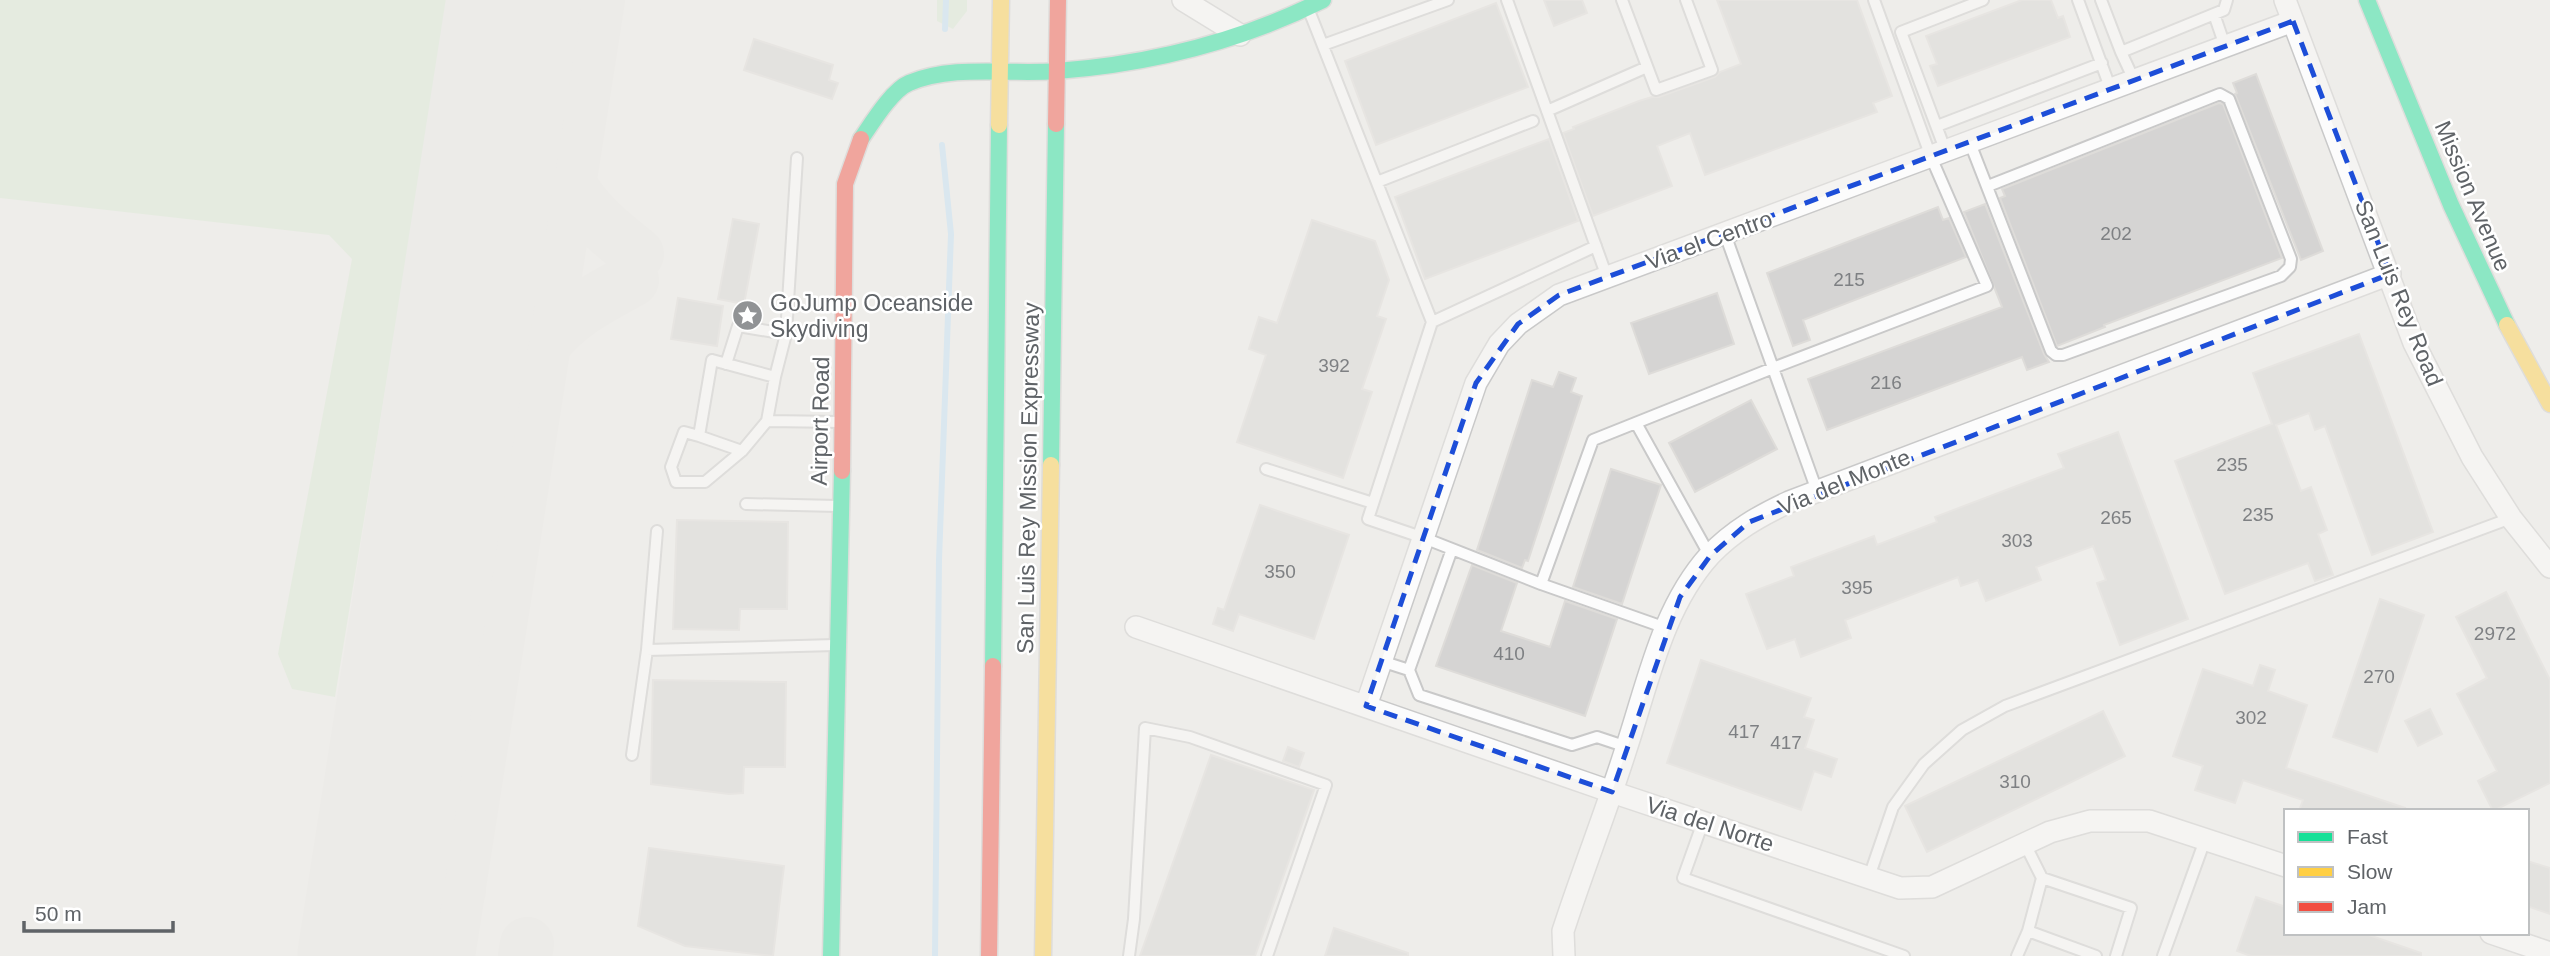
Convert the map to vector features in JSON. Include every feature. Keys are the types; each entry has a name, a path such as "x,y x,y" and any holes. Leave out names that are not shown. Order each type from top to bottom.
{"main road":[{"name":"San Luis Rey Mission Expressway","path":"989,956 1001,0"},
{"name":"San Luis Rey Mission Expressway","path":"1043,956 1058,0"},
{"name":"Airport Road","path":"831,956 843,422 845,184 861,139 881,110 906,84 936,74 1057,71 1147,60 1240,35 1283,20 1306,3 1323,0"},
{"name":"Mission Avenue","path":"2367,0 2471,257 2510,336 2550,404"}],"street":[{"path":"1183,0 1240,35"},
{"name":"San Luis Rey Road","path":"2285,0 2414,343 2472,457 2511,517 2550,567"},
{"name":"Via el Centro","path":"1366,706 1476,383 1499,344 1518,324 1559,295 2293,21"},
{"name":"Via del Monte","path":"1564,956 1563,931 1665,628 1680,597 1710,556 1749,522 1817,491 2390,274"},
{"name":"Via del Norte","path":"1136,627 1612,792 1900,888 1932,887 2050,832 2090,821 2150,821 2284,865"},
{"path":"2496,935 2543,953"}],"lane":[{"path":"1323,45 1448,0"},
{"path":"1507,0 1607,277"},
{"path":"1622,0 1656,90 1712,70 1686,0"},
{"path":"1541,584 1592,440 1987,286 1938,155 1874,0"},
{"path":"1938,155 1937,126 1901,32 1963,4 1983,0"},
{"path":"2078,0 2111,90"},
{"path":"2101,0 2134,80"},
{"path":"2121,52 2224,10 2227,0"},
{"path":"1306,3 1432,322 1368,519 1665,628"},
{"path":"2214,14 2225,46"},
{"path":"1937,126 2102,63"},
{"path":"1546,111 1647,67"},
{"path":"1970,143 2051,351 2056,355 2063,355 2281,276 2290,267 2291,259 2229,99 2220,94 1988,186"},
{"path":"1377,182 1533,121"},
{"path":"742,450 684,432 671,467 676,482 705,482 742,450 766,421 786,334 797,158"},
{"path":"1725,233 1817,491"},
{"path":"1432,322 1596,246"},
{"path":"726,364 738,326 786,334"},
{"path":"699,436 712,360 775,377"},
{"path":"766,421 843,422"},
{"path":"1636,423 1710,556"},
{"path":"1266,468 1373,503"},
{"path":"746,504 841,506"},
{"path":"1869,877 1893,807 1924,764 1962,730 2005,706 2511,517"},
{"path":"632,755 647,650 657,531"},
{"path":"1452,549 1409,670 1419,695 1572,746 1597,737 1627,747"},
{"path":"647,650 838,645"},
{"path":"1381,661 1409,670"},
{"path":"1129,956 1134,919 1145,728 1190,737 1326,785 1267,956"},
{"path":"1703,822 1683,878 1904,956"},
{"path":"2163,956 2205,840"},
{"path":"2017,956 2028,931 2042,878 2025,844"},
{"path":"2042,878 2131,908 2116,956"},
{"path":"2028,931 2096,956"}],"highlighted area":[{"path":"2293,21 2390,274 1749,522 1710,556 1680,597 1612,792 1366,706 1476,383 1518,324 1559,295"}],"green space":[{"path":"0,0 449,0 335,697 292,689 278,654 352,259 329,235 0,198"},
{"path":"937,0 967,0 967,11 953,29 937,21"}],"building":[{"path":"1544,0 1582,0 1587,13 1554,26"},
{"path":"1717,0 1857,0 1892,96 1873,103 1877,112 1705,175 1690,133 1657,146 1672,186 1593,216 1563,133 1639,101 1659,97 1715,77 1720,72 1741,64"},
{"path":"2022,0 2051,0 2058,18 2063,16 2070,37 1938,86 1930,66 1937,64 1926,36"},
{"path":"1496,3 1528,87 1376,145 1345,61"},
{"path":"754,39 833,65 829,80 838,83 832,99 744,70"},
{"path":"2256,74 2323,251 2301,260 2235,94 2237,93 2233,83"},
{"path":"2219,103 2223,104 2282,258 2104,325 2105,327 2057,346 2000,198 2005,196 2002,189"},
{"path":"1549,139 1578,221 1425,279 1395,197"},
{"path":"1985,204 2049,362 2027,370 2022,357 1827,430 1808,379 2002,307 1964,212"},
{"path":"1938,207 1943,220 1949,218 1966,257 1803,320 1810,340 1793,346 1767,273"},
{"path":"733,219 759,224 744,304 718,299"},
{"path":"1312,220 1375,241 1389,280 1377,316 1386,319 1362,389 1372,392 1343,478 1237,442 1266,355 1249,349 1259,317 1277,323"},
{"path":"1717,293 1734,344 1649,374 1631,323"},
{"path":"678,298 723,306 717,346 671,339"},
{"path":"2359,334 2433,532 2372,555 2325,426 2315,430 2309,413 2276,425 2301,491 2311,487 2327,530 2318,534 2333,575 2315,581 2308,563 2225,594 2175,461 2272,424 2253,373"},
{"path":"1559,372 1576,378 1571,392 1582,396 1528,561 1525,560 1522,568 1477,550 1532,380 1553,387"},
{"path":"1751,400 1777,449 1695,492 1669,443"},
{"path":"2118,432 2188,619 2120,645 2097,583 2106,580 2093,546 2036,567 2041,580 1986,601 1978,580 1961,586 1958,577 1845,620 1851,638 1801,657 1795,639 1767,649 1746,594 1794,576 1791,567 1874,536 1877,545 1937,522 1935,517 2064,468 2058,454"},
{"path":"1611,469 1661,485 1622,604 1573,587"},
{"path":"1260,505 1349,535 1314,639 1239,614 1233,631 1213,624 1218,608 1224,610"},
{"path":"677,520 788,522 787,609 740,609 739,630 673,629"},
{"path":"1472,565 1517,583 1501,631 1550,647 1565,601 1617,619 1585,716 1436,666"},
{"path":"2506,592 2550,680 2550,783 2497,809 2492,809 2478,781 2497,771 2457,694 2487,678 2456,617"},
{"path":"2380,599 2424,615 2377,752 2333,737"},
{"path":"1701,660 1811,698 1804,717 1814,720 1805,748 1837,759 1831,777 1814,771 1801,810 1667,763"},
{"path":"2260,665 2275,670 2268,691 2307,705 2286,768 2405,809 2300,809 2303,800 2243,780 2235,803 2195,790 2203,766 2173,756 2203,669 2253,686"},
{"path":"653,680 786,682 785,767 744,767 743,793 729,794 651,784"},
{"path":"2430,709 2442,734 2418,746 2405,721"},
{"path":"2103,711 2125,756 1927,852 1905,806"},
{"path":"1288,747 1304,753 1299,767 1283,761"},
{"path":"1211,755 1314,790 1255,956 1140,956"},
{"path":"649,848 784,866 773,956 685,946 638,926"},
{"path":"2529,862 2550,868 2550,914 2529,907"},
{"path":"2256,897 2284,906 2284,935 2369,935 2421,953 2421,956 2251,956 2237,951"},
{"path":"1334,928 1408,953 1408,956 1325,956"}],"waterway":[{"path":"945,29 946,0"},
{"path":"935,956 939,560 951,234 942,145"}],"taxiway":[{"path":"448,956 598,0"},
{"path":"493,132 504,165 515,184 560,241"},
{"path":"569,183 591,213 637,254"},
{"path":"544,345 573,316 632,280"},
{"path":"458,359 465,383 481,401 517,406"},
{"path":"445,445 460,414 484,404 495,405 514,413 521,420 529,439"},
{"path":"376,884 386,864 392,859 399,855 416,854 434,858 447,866 454,874 459,890"},
{"path":"525,956 527,944"}],"runway":[{"path":"365,956 514,0"}],"traffic: fast":[{"path":"861,139 896,92 909,83 926,77 982,71 1057,71 1126,63 1227,39 1292,15 1323,0"},
{"path":"2367,0 2451,205 2507,325"},
{"path":"1051,465 1056,124"},
{"path":"993,666 999,125"},
{"path":"831,956 842,471"}],"traffic: slow":[{"path":"999,125 1001,0"},
{"path":"2507,325 2550,404"},
{"path":"1043,956 1051,465"}],"traffic: jam":[{"path":"1056,124 1058,0"},
{"path":"842,471 845,184 861,139"},
{"path":"989,956 993,666"}],"place":[{"name":"GoJump Oceanside Skydiving","path":"747,316"}]}
